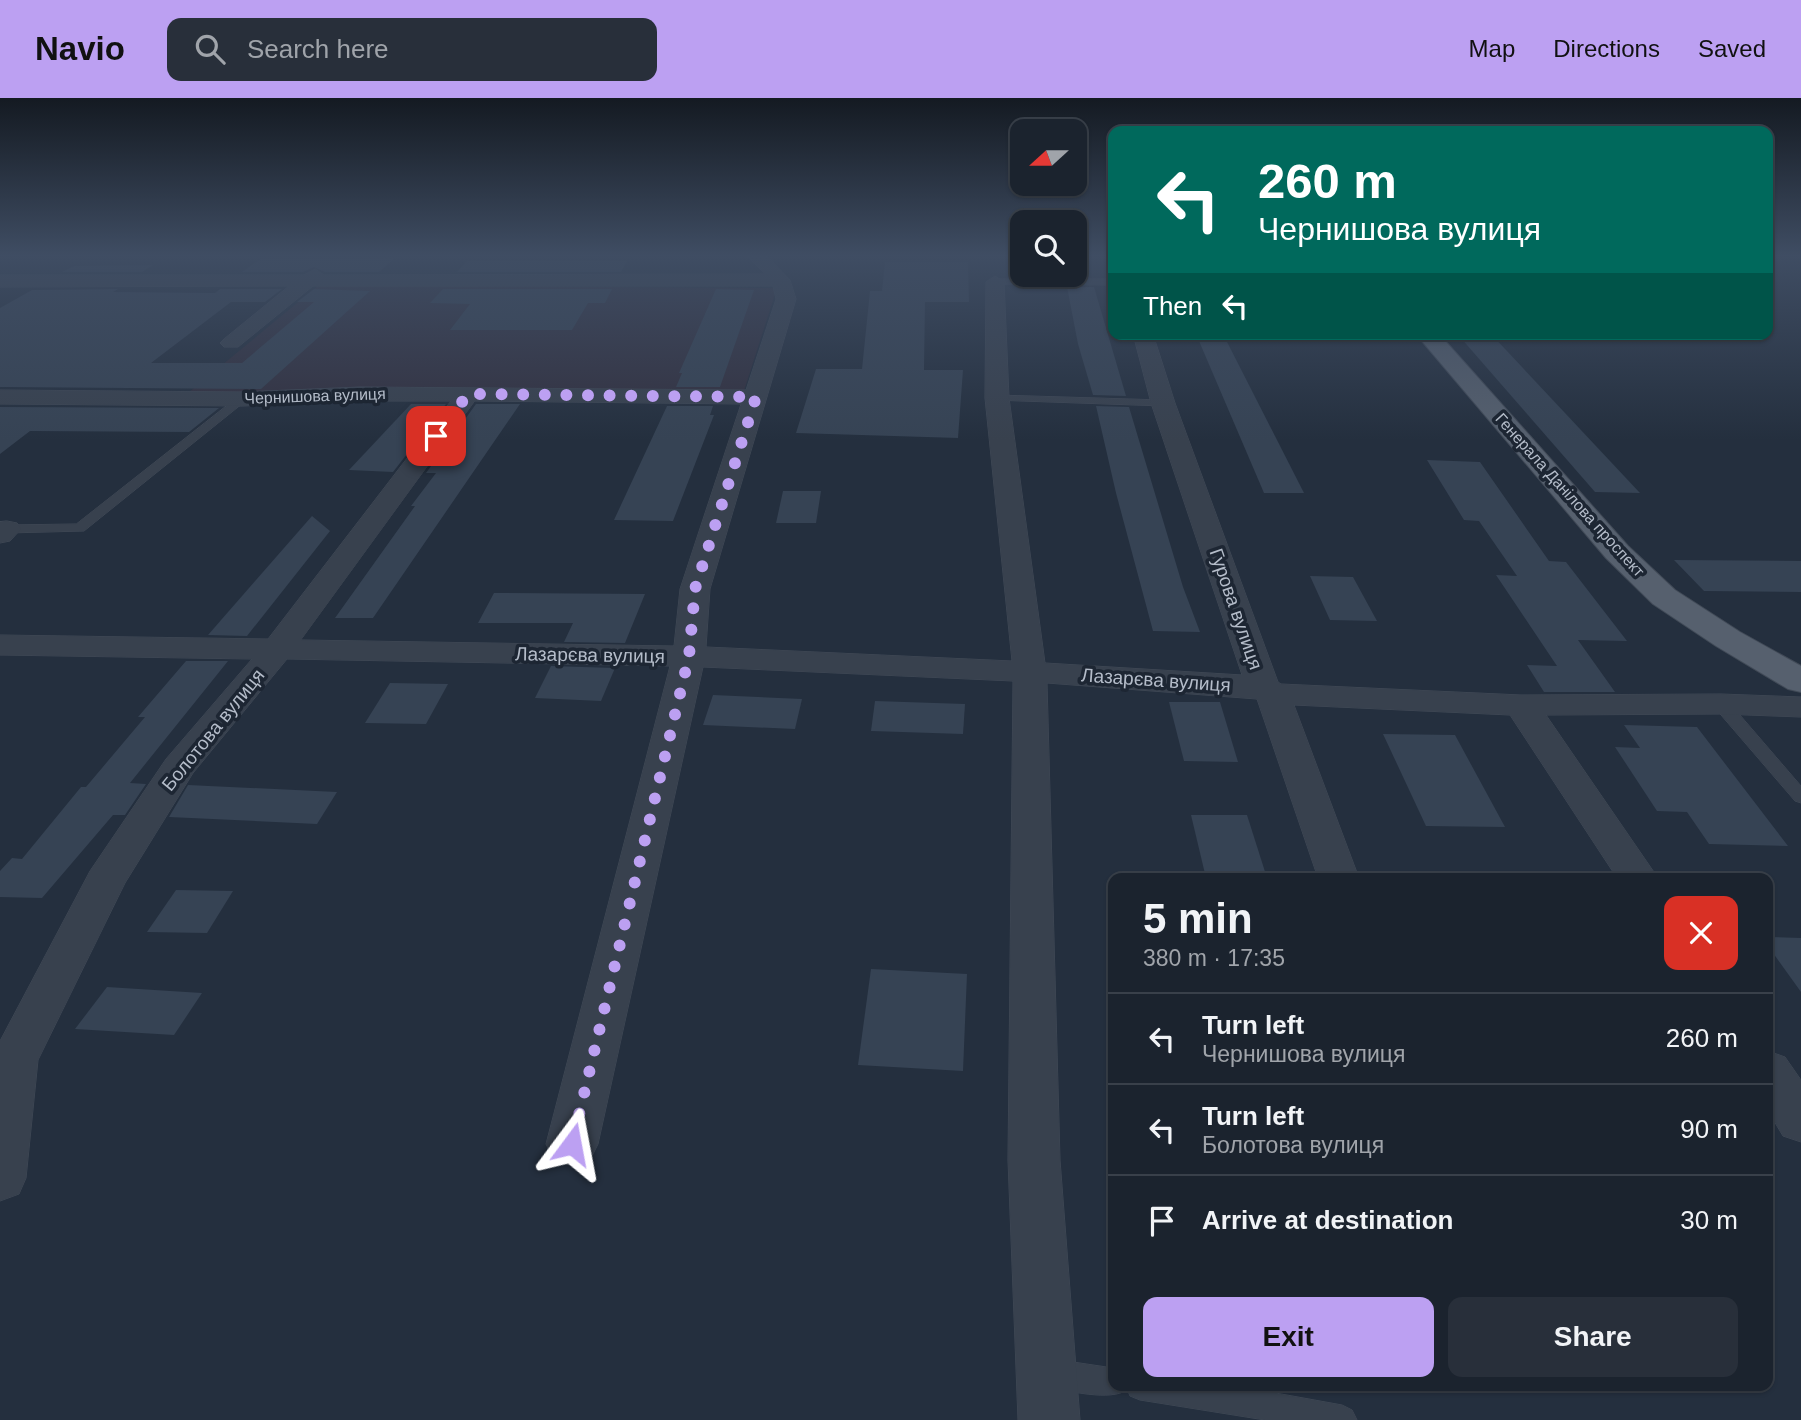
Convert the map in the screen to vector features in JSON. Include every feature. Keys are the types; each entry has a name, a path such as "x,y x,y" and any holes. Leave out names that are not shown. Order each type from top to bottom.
{"main road":[{"name":"Генерала Данілова проспект","path":"1432,340 1617,552 1664,597 1728,639 1801,681"}],"street":[{"path":"232,343 264,317"},
{"path":"572,1144 689,656 695,589 781,317"},
{"path":"996,317 998,398 1030,672 1034,1160 1049,1420"},
{"name":"Гурова вулиця","path":"1145,340 1163,404 1336,873"},
{"name":"Чернишова вулиця","path":"0,397 242,399 360,394 468,394 756,397"},
{"name":"Болотова вулиця","path":"0,1178 14,1060 105,881 179,767 278,649 468,394"},
{"name":"Лазарєва вулиця","path":"0,645 689,656 1030,672 1521,705 1721,704 1801,707"},
{"path":"1521,705 1635,873"},
{"path":"1773,1079 1801,1121"}],"lane":[{"path":"998,398 1163,404"},
{"path":"2,531 79,528 242,399"},
{"path":"1721,704 1801,797"},
{"path":"1046,1372 1108,1381"},
{"path":"1173,1391 1342,1420"}],"shaded area":[{"path":"281,317 768,317 743,394 188,393"}],"building":[{"path":"0,317 212,317 151,363 242,363 297,317 341,317 261,389 0,387"},
{"path":"460,317 580,317 572,330 450,330"},
{"path":"704,317 745,317 720,387 676,387 682,373 679,373"},
{"path":"867,317 925,317 924,370 963,370 958,438 796,433 816,369 862,369"},
{"path":"1073,317 1103,317 1126,396 1093,395"},
{"path":"1199,340 1226,340 1304,493 1264,493"},
{"path":"1463,340 1497,340 1640,493 1595,492"},
{"path":"411,404 446,404 393,472 349,470"},
{"path":"476,404 520,404 373,618 335,618 415,506 411,506 436,473 426,473"},
{"path":"667,406 713,406 710,415 714,415 673,521 614,520"},
{"path":"1096,406 1129,407 1183,587 1200,632 1153,631"},
{"path":"0,407 219,408 189,432 30,431 0,454"},
{"path":"1427,460 1480,462 1549,561 1566,562 1627,641 1578,640 1615,692 1544,692 1527,665 1557,666 1496,575 1517,576 1479,521 1464,520"},
{"path":"783,491 821,491 816,523 776,523"},
{"path":"312,516 330,531 247,636 208,635"},
{"path":"1674,560 1801,561 1801,592 1704,591"},
{"path":"1310,576 1353,577 1377,621 1330,620"},
{"path":"494,593 645,594 625,643 564,642 573,623 478,623"},
{"path":"186,661 228,661 130,783 146,784 125,815 113,815 42,898 0,897 0,871 12,858 22,859 81,787 86,787 145,717 138,717"},
{"path":"551,666 615,668 601,701 535,698"},
{"path":"390,683 448,684 426,724 365,723"},
{"path":"713,695 802,699 795,729 703,725"},
{"path":"875,701 965,704 963,734 871,731"},
{"path":"1169,702 1220,702 1238,762 1184,761"},
{"path":"1624,725 1697,727 1788,846 1709,844 1687,812 1657,811 1615,747 1640,748"},
{"path":"1383,734 1455,735 1505,827 1426,826"},
{"path":"188,785 337,792 317,824 169,817"},
{"path":"1191,815 1247,815 1265,873 1205,873"},
{"path":"176,890 233,891 207,933 147,932"},
{"path":"1773,937 1801,938 1801,992 1773,953"},
{"path":"871,969 967,974 963,1071 858,1065"},
{"path":"107,987 202,993 174,1035 75,1029"}],"route":[{"path":"436,436 468,394 756,397 695,589 689,656 572,1144"}]}
